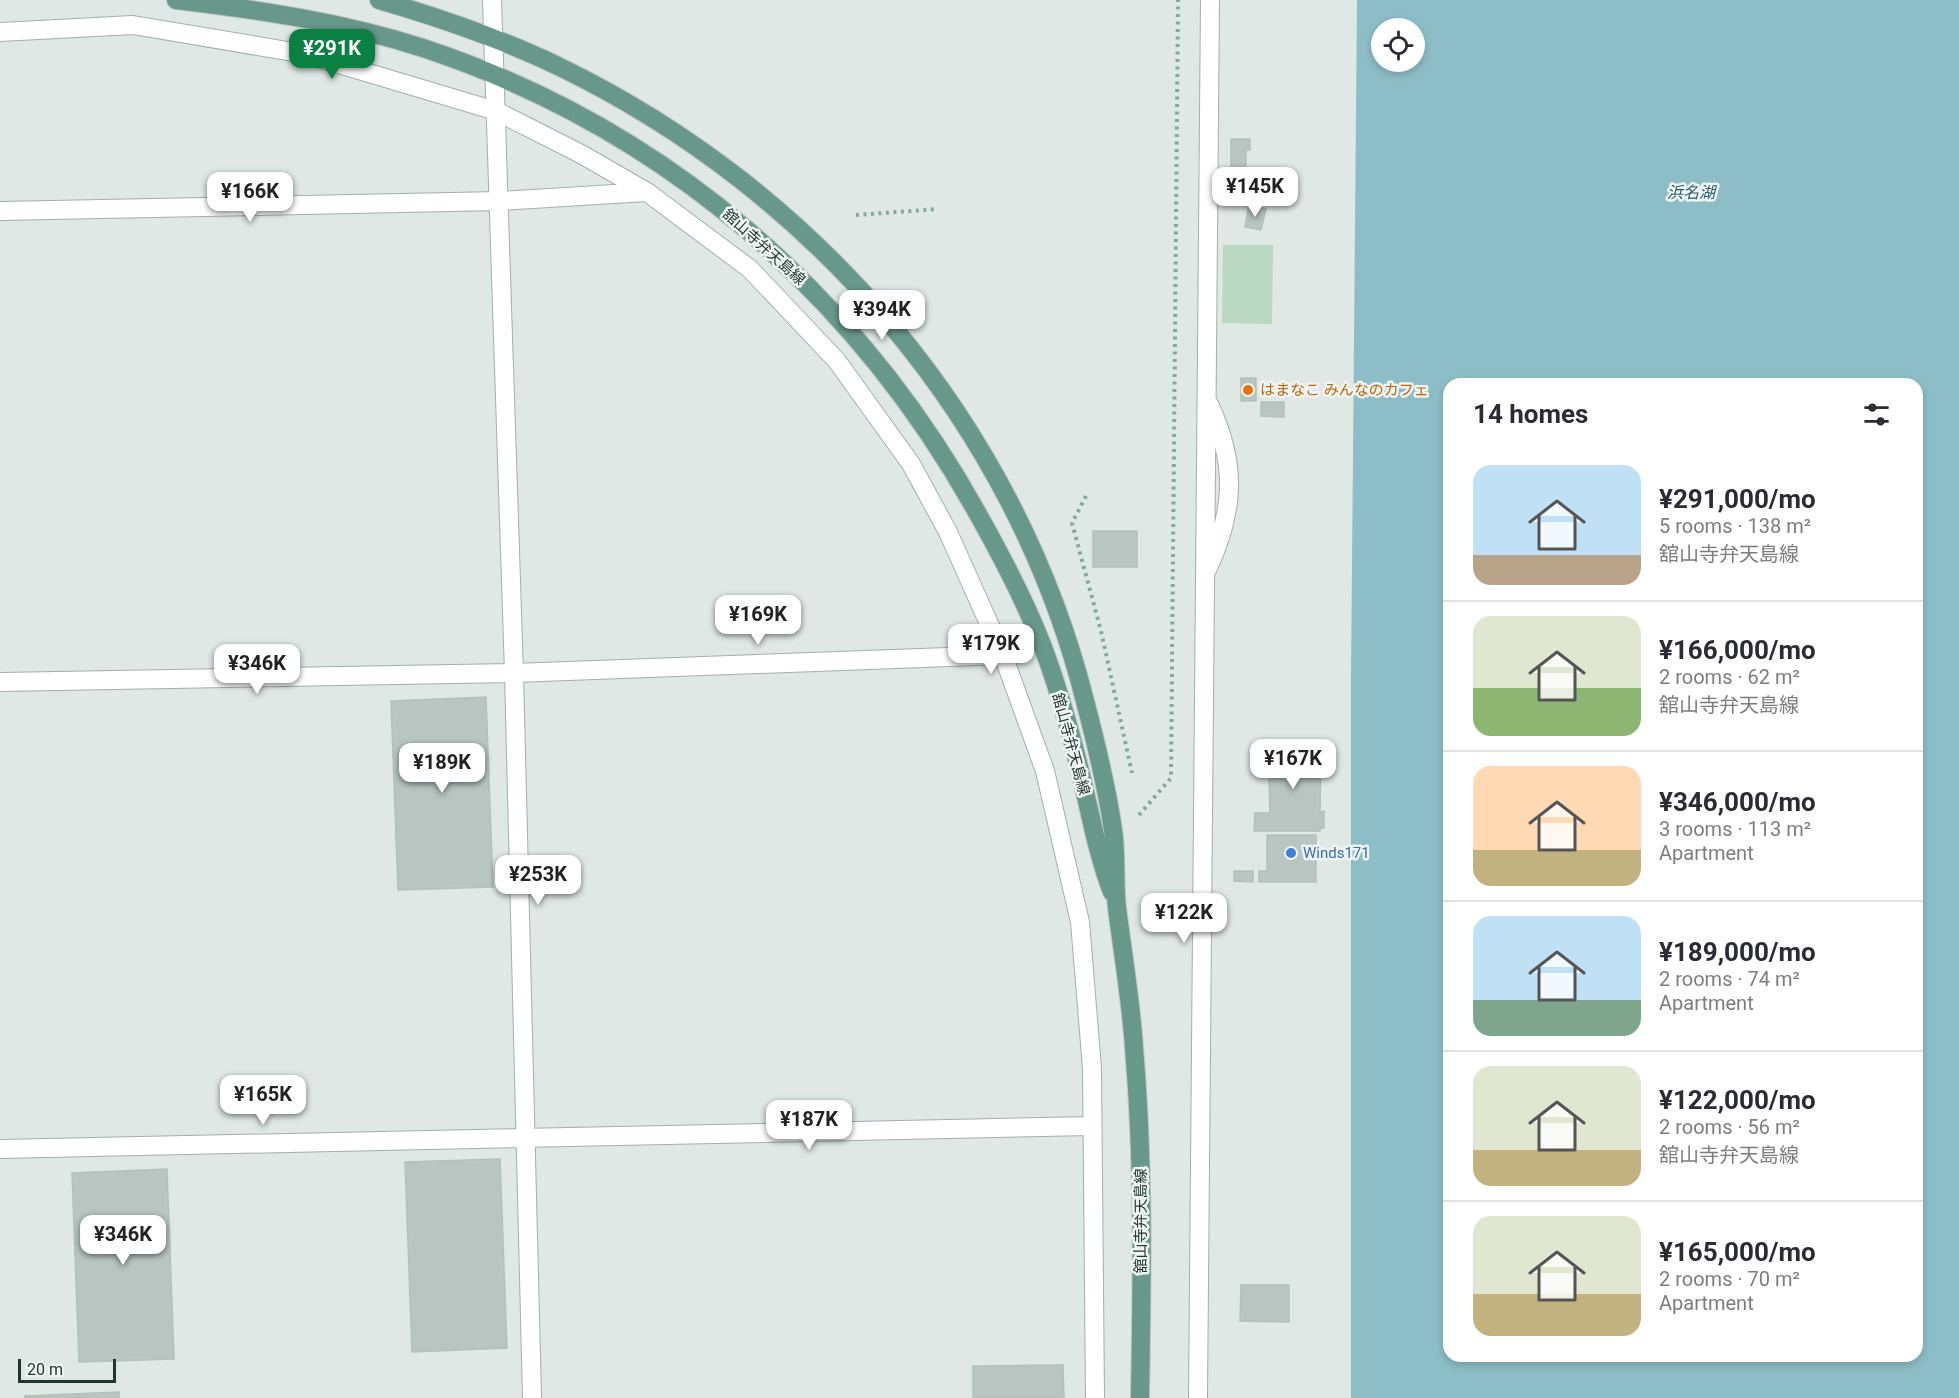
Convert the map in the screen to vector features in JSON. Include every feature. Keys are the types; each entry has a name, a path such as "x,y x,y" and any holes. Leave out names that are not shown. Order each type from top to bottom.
{"main road":[{"name":"舘山寺弁天島線","path":"176,0 292,16 359,30 423,48 494,76 600,126 705,195 754,234 801,277 885,370 956,474 1016,585 1041,643 1078,764 1103,868 1116,902"},
{"name":"舘山寺弁天島線","path":"380,0 493,38 559,66 617,96 726,168 777,209 855,284 912,350 951,402 986,456 1017,513 1043,573 1084,696 1113,829 1116,902 1134,1045 1139,1116 1142,1188 1140,1398"}],"street":[{"path":"492,0 514,673 532,1398"},
{"path":"1198,1398 1210,0"},
{"path":"0,32 134,25 305,54 496,111 581,154 647,192 750,269 837,361 911,464 948,532 1003,655 1045,771 1080,922 1092,1068 1095,1398"},
{"path":"0,211 500,201 647,192"},
{"path":"0,682 514,673 1003,655"},
{"path":"0,1149 1091,1126"}],"path":[{"path":"1137,803 1139,815 1171,778 1178,0"},
{"path":"856,215 938,209"},
{"path":"1086,496 1072,523 1104,642 1133,780"}],"green space":[{"path":"1223,245 1273,245 1272,324 1222,323"}],"water":[{"name":"浜名湖","path":"1357,0 1959,0 1959,1398 1351,1398 1351,679"}],"building":[{"path":"1231,139 1250,139 1250,150 1246,150 1246,176 1231,175"},
{"path":"1249,205 1266,209 1261,230 1245,227"},
{"name":"はまなこ みんなのカフェ","path":"1241,378 1256,378 1256,401 1241,401"},
{"path":"1261,402 1284,402 1284,417 1261,416"},
{"path":"1093,531 1137,531 1137,567 1093,567"},
{"path":"486,697 493,887 398,890 391,701"},
{"path":"1268,744 1321,744 1320,812 1324,811 1324,828 1320,828 1320,831 1254,831 1255,813 1270,813"},
{"name":"Winds171","path":"1267,835 1316,835 1316,882 1259,882 1259,871 1267,871"},
{"path":"1234,871 1253,871 1253,882 1234,881"},
{"path":"500,1159 507,1348 412,1352 405,1162"},
{"path":"167,1169 174,1359 79,1362 72,1173"},
{"path":"1241,1285 1289,1285 1289,1322 1240,1321"},
{"path":"1063,1365 1064,1398 973,1398 973,1366"},
{"path":"119,1392 119,1398 25,1398 25,1396"}],"place":[{"name":"はまなこ みんなのカフェ","path":"1248,390"},
{"name":"Winds171","path":"1291,853"}]}
